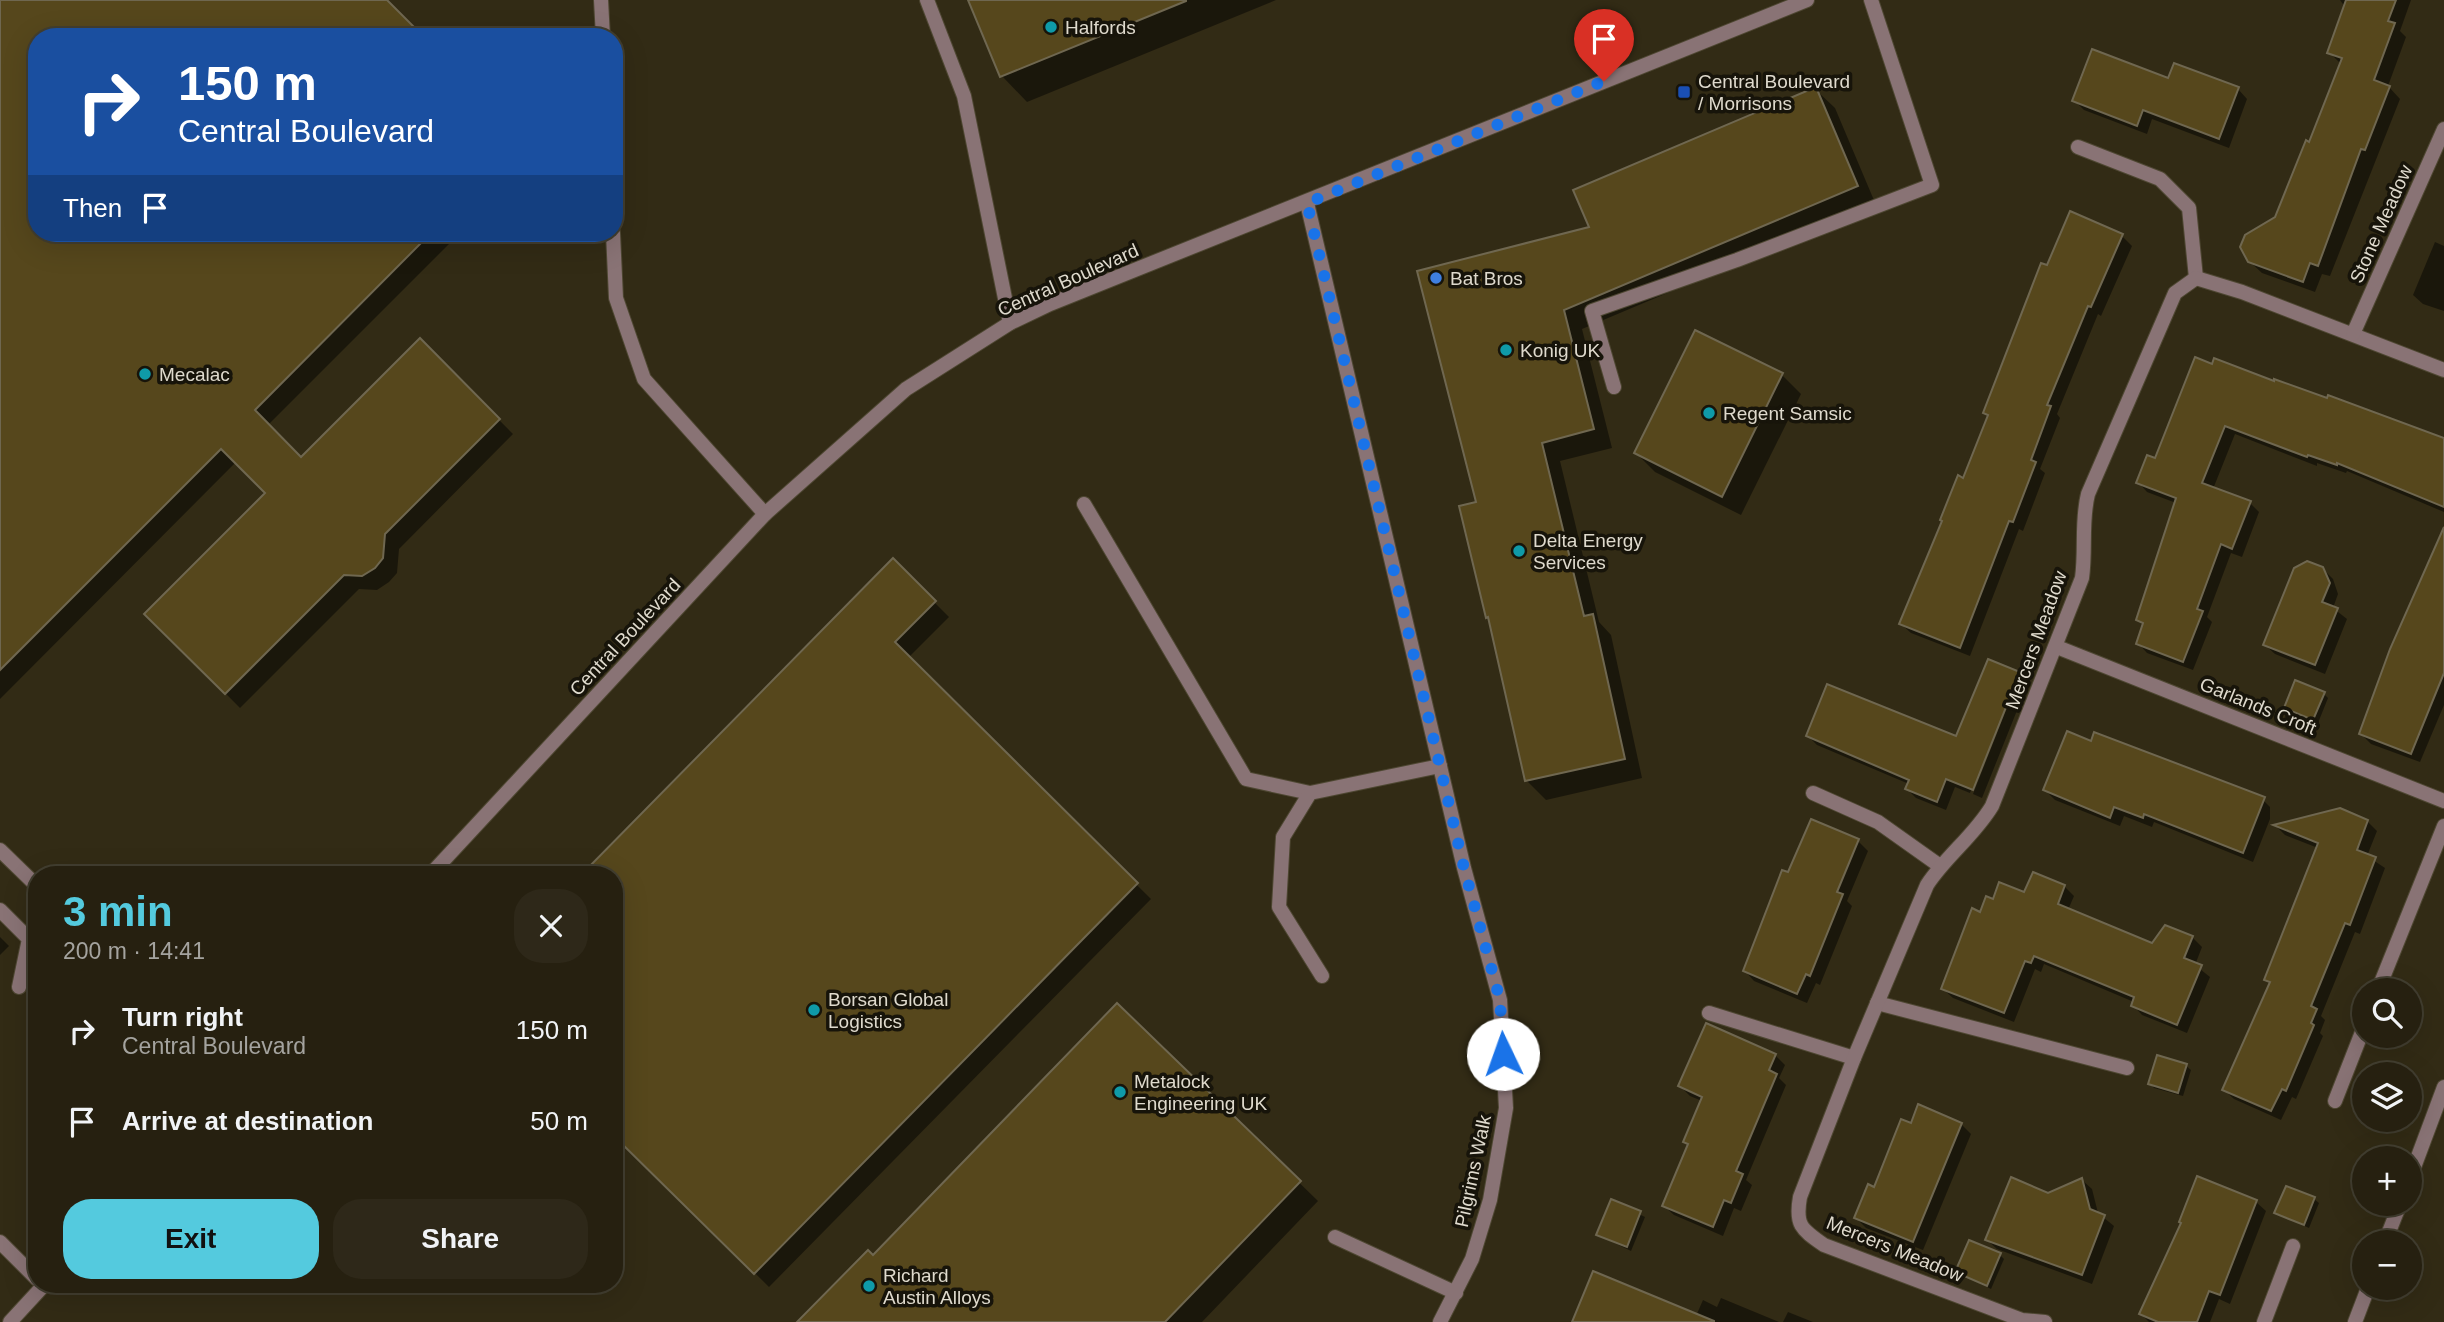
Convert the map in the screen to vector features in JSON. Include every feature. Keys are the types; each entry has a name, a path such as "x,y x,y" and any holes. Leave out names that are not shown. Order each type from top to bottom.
{"street":[{"path":"601,0 603,28"},
{"path":"927,0 964,96 1010,323"},
{"name":"Central Boulevard","path":"438,866 765,514 906,389 1010,323 1049,304 1307,203 1807,0"},
{"path":"1615,387 1592,311 1737,260 1932,185 1871,0"},
{"name":"Stone Meadow","path":"2353,334 2444,129"},
{"path":"2078,147 2160,179 2189,208 2196,278 2242,292 2444,370"},
{"name":"Pilgrims Walk","path":"1307,203 1440,766 1500,1000 1506,1108 1490,1200 1472,1259 1440,1322"},
{"path":"613,242 616,298 644,379 765,514"},
{"name":"Mercers Meadow","path":"2045,1322 2022,1320 1824,1245 1804,1231 1797,1216 1800,1197 1854,1058 1927,885 1940,866 1979,827 1992,806 2082,578 2085,553 2083,512 2088,494 2175,293 2196,278"},
{"path":"1084,504 1246,779 1310,793 1440,766"},
{"name":"Garlands Croft","path":"2057,647 2444,802"},
{"path":"1310,793 1283,837 1279,907 1322,976"},
{"path":"1813,793 1878,822 1940,866"},
{"path":"2383,978 2444,826"},
{"path":"0,850 28,877"},
{"path":"0,910 28,938"},
{"path":"19,987 28,944"},
{"path":"1877,1003 2127,1068"},
{"path":"1709,1013 1854,1058"},
{"path":"2335,1101 2356,1048"},
{"path":"2422,1146 2444,1087"},
{"path":"1335,1237 1455,1293"},
{"path":"0,1242 28,1270"},
{"path":"2264,1322 2293,1246"},
{"path":"10,1322 34,1293"},
{"path":"2355,1322 2363,1300"}],"building":[{"name":"Mecalac","path":"0,0 387,0 415,28 28,28 28,242 422,242 255,410 301,457 420,338 500,419 385,534 383,558 375,568 362,576 344,575 225,694 144,614 265,493 221,449 0,670"},
{"name":"Halfords","path":"968,0 1186,0 1186,1 1000,77"},
{"path":"2346,0 2396,0 2388,21 2395,23 2374,80 2390,86 2365,150 2361,149 2318,266 2310,263 2303,282 2248,262 2240,247 2245,235 2275,217 2306,140 2309,142 2342,58 2327,53"},
{"path":"2092,49 2168,78 2174,63 2239,87 2219,139 2143,110 2137,126 2072,101"},
{"path":"1816,87 1858,186 1564,310 1594,429 1542,443 1584,616 1593,614 1625,759 1525,781 1488,617 1486,618 1459,506 1476,502 1417,271 1589,227 1573,190"},
{"path":"2070,211 2123,234 2091,307 2088,306 2047,405 2051,406 2031,460 2036,462 2013,522 2009,521 1960,648 1899,624 1958,475 1963,478 1988,415 1983,413 2041,263 2047,265"},
{"name":"Regent Samsic","path":"1695,330 1783,373 1722,497 1634,453"},
{"path":"2195,357 2212,364 2214,358 2274,381 2327,398 2328,395 2444,438 2444,507 2337,463 2308,455 2307,457 2225,426 2202,483 2251,501 2232,549 2221,544 2197,609 2203,611 2183,662 2136,644 2143,623 2136,620 2176,498 2136,483 2147,455 2155,458"},
{"path":"2444,527 2444,673 2411,754 2359,734 2390,649"},
{"name":"Borsan Global Logistics","path":"893,558 936,601 895,642 1138,883 754,1274 623,1145 623,866 590,866"},
{"path":"2307,561 2323,567 2330,583 2322,602 2338,608 2315,665 2263,645 2294,568"},
{"path":"1988,659 2020,672 1973,790 1946,779 1937,802 1905,789 1909,780 1806,736 1827,684 1956,736"},
{"path":"2295,680 2325,692 2313,720 2284,708"},
{"path":"2067,731 2091,741 2094,732 2265,797 2243,853 2144,814 2143,818 2114,807 2110,818 2043,790"},
{"path":"2340,808 2368,820 2357,850 2376,857 2350,925 2345,923 2311,1006 2317,1009 2311,1023 2314,1025 2286,1091 2282,1089 2271,1111 2222,1090 2270,982 2264,980 2318,843 2273,825"},
{"path":"1811,819 1859,839 1837,892 1843,894 1810,976 1806,974 1797,994 1743,971 1782,870 1788,872"},
{"path":"2033,872 2065,885 2058,904 2152,943 2165,925 2193,936 2184,958 2202,965 2177,1025 2131,1006 2134,997 2034,956 2031,963 2025,961 2004,1013 1941,989 1972,908 1980,912 1986,896 1993,899 1999,882 2024,892"},
{"name":"Metalock Engineering UK","path":"1117,1003 1301,1181 1165,1322 797,1322 868,1250 873,1255"},
{"path":"1706,1023 1776,1054 1769,1070 1777,1074 1736,1171 1743,1174 1731,1203 1724,1200 1713,1227 1662,1206 1688,1144 1683,1142 1702,1097 1678,1086"},
{"path":"2157,1055 2187,1064 2178,1093 2148,1084"},
{"path":"1918,1104 1962,1123 1913,1242 1854,1218 1868,1184 1874,1187 1901,1119 1911,1123"},
{"path":"2197,1176 2257,1200 2220,1295 2209,1291 2197,1322 2158,1322 2139,1314 2181,1223 2179,1222"},
{"path":"2011,1177 2048,1193 2082,1178 2090,1209 2105,1215 2082,1275 1985,1240"},
{"path":"2286,1186 2315,1197 2304,1225 2274,1213"},
{"path":"1611,1199 1641,1211 1627,1247 1596,1235"},
{"path":"1969,1240 2001,1253 1987,1286 1955,1272"},
{"path":"1593,1271 1714,1321 1714,1322 1572,1322"}],"place":[{"name":"Halfords","path":"1051,27"},
{"name":"Central Boulevard / Morrisons","path":"1684,92"},
{"name":"Bat Bros","path":"1436,278"},
{"name":"Konig UK","path":"1506,350"},
{"name":"Mecalac","path":"145,374"},
{"name":"Regent Samsic","path":"1709,413"},
{"name":"Delta Energy Services","path":"1519,551"},
{"name":"Borsan Global Logistics","path":"814,1010"},
{"name":"Metalock Engineering UK","path":"1120,1092"},
{"name":"Richard Austin Alloys","path":"869,1286"}],"route":[{"path":"1503,1054 1500,1000 1464,868 1307,203 1604,81"}]}
